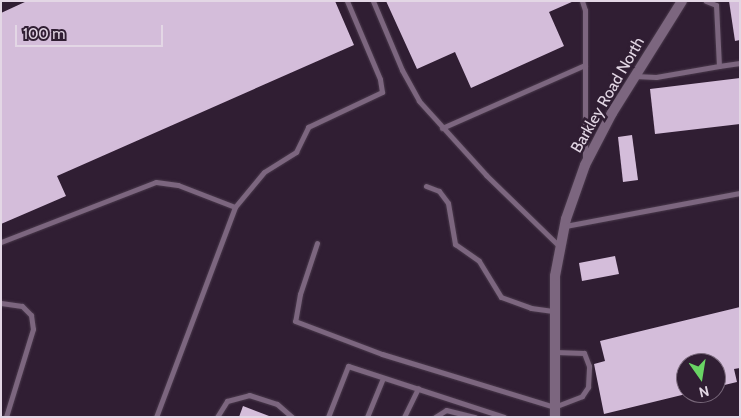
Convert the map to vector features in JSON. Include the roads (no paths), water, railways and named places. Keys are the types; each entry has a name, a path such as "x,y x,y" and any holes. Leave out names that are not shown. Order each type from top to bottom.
{"street":[{"name":"Barkley Road North","path":"554,412 553,311 564,226 585,164 635,76 682,1"}],"lane":[{"path":"156,417 235,207 264,172 296,152 308,127 382,92 380,79 347,1"},
{"path":"372,1 406,78 419,101 442,128 560,248"},
{"path":"582,1 585,10 585,164"},
{"path":"706,1 716,5 719,66"},
{"path":"635,76 656,77 740,63"},
{"path":"442,128 585,65"},
{"path":"1,242 156,182 178,185 235,207"},
{"path":"426,186 439,192 448,203 455,244 479,261 501,296 531,308 553,311"},
{"path":"564,226 740,193"},
{"path":"317,243 300,294 295,321 382,354 554,412 582,396 588,387 589,366 584,353 553,352"},
{"path":"1,303 22,306 31,315 33,329 6,417"},
{"path":"328,417 348,366 504,417"},
{"path":"367,417 383,378"},
{"path":"404,417 418,388"},
{"path":"217,417 227,401 249,395 276,404 292,417"},
{"path":"435,417 446,410 475,417"}]}
